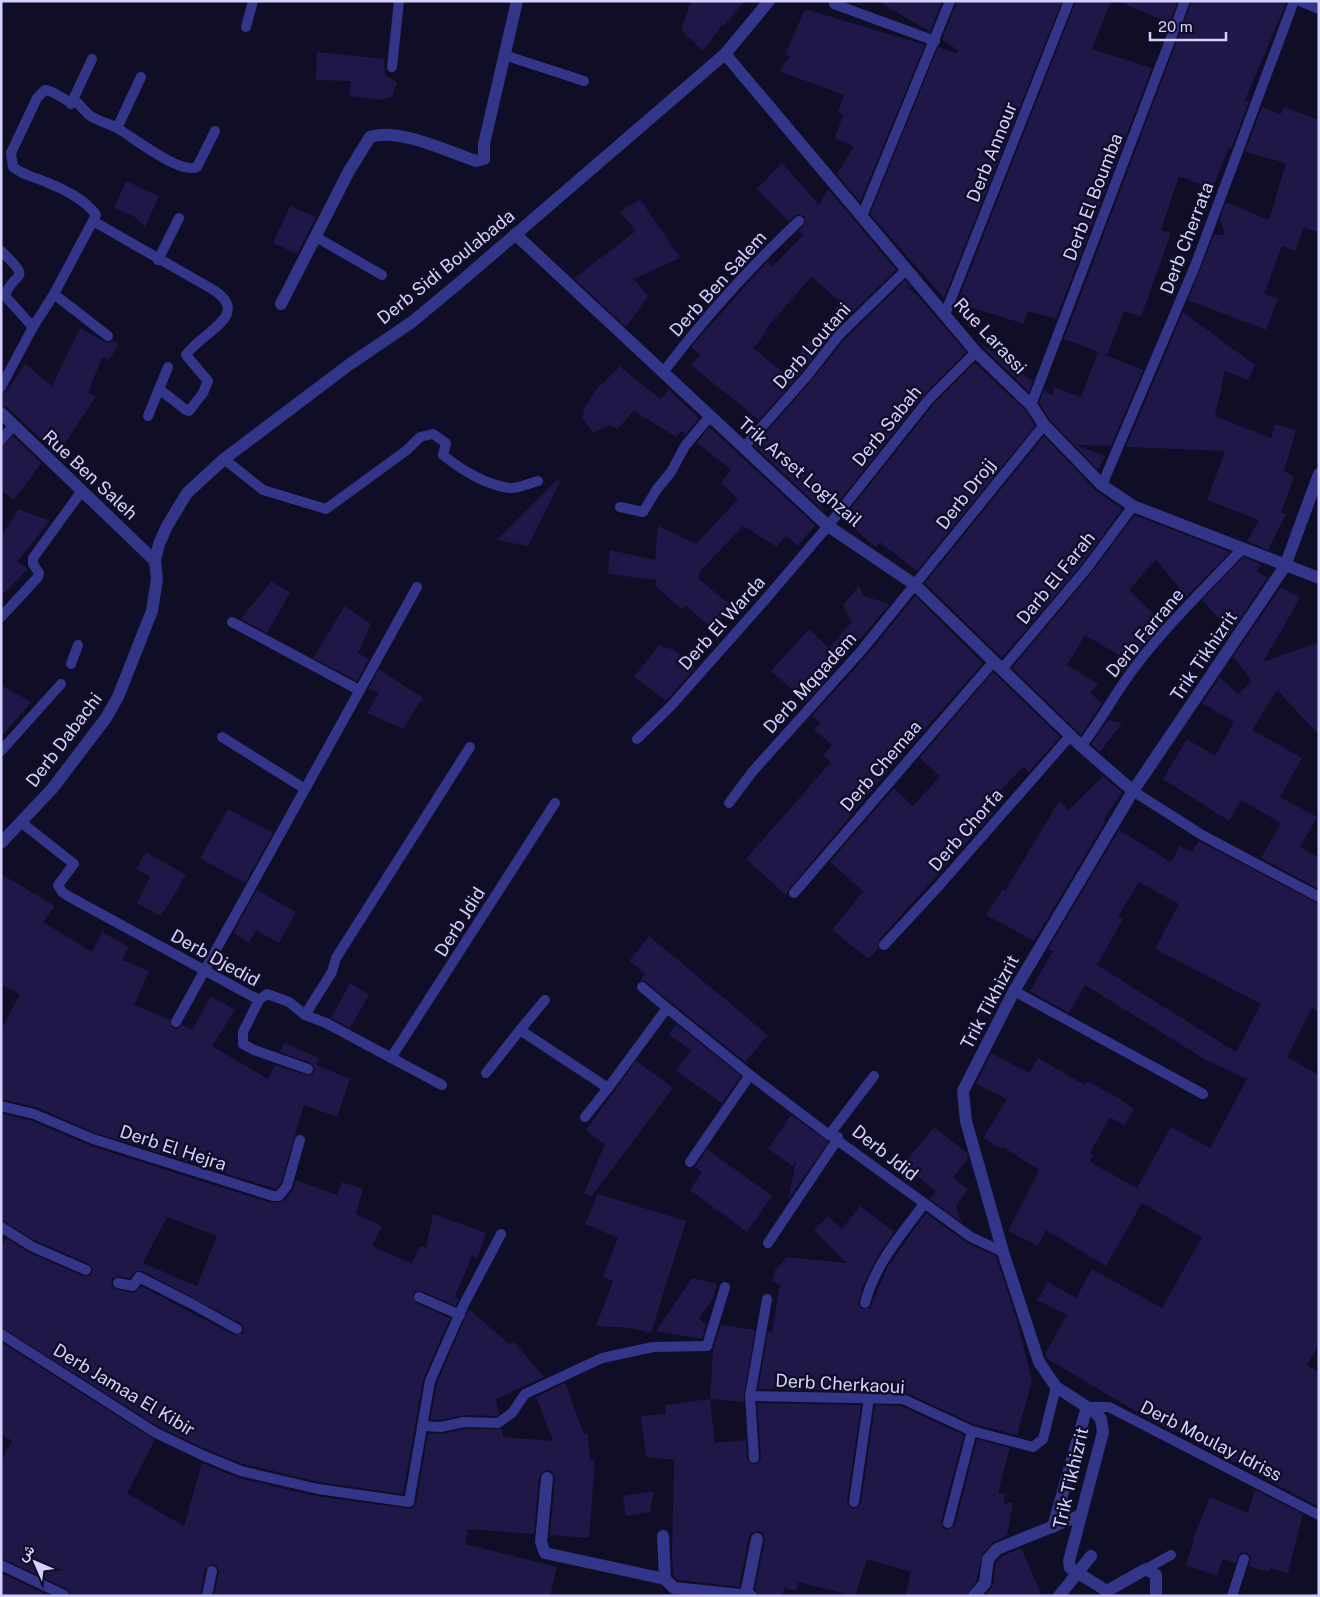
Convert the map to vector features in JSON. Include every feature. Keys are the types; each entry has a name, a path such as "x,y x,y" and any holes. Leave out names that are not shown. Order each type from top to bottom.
{"street":[{"path":"281,304 350,171 370,137 380,135 413,139 476,161 482,161 516,1"},
{"name":"Derb Sidi Boulabada","path":"155,561 167,526 187,493 224,459 350,364 412,322 725,54 769,1"},
{"path":"1302,1 1319,8"},
{"name":"Rue Larassi","path":"725,54 976,352 1031,405 1044,425 1102,485 1132,506 1319,578"},
{"name":"Trik Arset Loghzail","path":"515,234 828,526 914,584 1081,746 1133,791"},
{"name":"Rue Ben Saleh","path":"1,413 80,492 155,561"},
{"name":"Trik Tikhizrit","path":"1077,1574 1070,1568 1069,1561 1103,1432 1101,1419 1087,1407 1056,1387 1039,1362 1003,1252 966,1121 962,1098 963,1090 1014,991 1133,791 1285,566 1319,474"},
{"name":"Derb Dabachi","path":"1,843 22,823 52,789 106,718 118,697 152,611 157,579 155,561"},
{"path":"1053,1527 1087,1407"},
{"path":"547,1478 541,1542 545,1553 665,1579 674,1588 749,1595 758,1539"},
{"path":"974,1596 986,1583 988,1558 996,1549 1081,1515"},
{"path":"663,1536 665,1579"},
{"path":"1059,1596 1091,1556"},
{"path":"1077,1574 1107,1591 1146,1569 1156,1575 1156,1596"}],"lane":[{"path":"246,27 253,1"},
{"path":"392,67 399,1"},
{"path":"862,216 950,1"},
{"name":"Derb Annour","path":"945,314 1069,1"},
{"name":"Derb El Boumba","path":"1031,405 1185,1"},
{"name":"Derb Cherrata","path":"1102,485 1195,266 1294,1"},
{"path":"834,4 935,41"},
{"path":"504,56 584,81"},
{"path":"72,104 92,59"},
{"path":"117,128 141,77"},
{"path":"1,387 96,215 84,203 47,182 19,172 11,161 11,153 41,93 50,91 72,104 78,103 89,115 117,128 168,160 193,169 201,161 214,131"},
{"path":"158,260 178,218"},
{"name":"Derb Ben Salem","path":"664,372 734,285 799,221"},
{"path":"93,222 222,295 230,308 215,328 186,355 208,381 189,412 181,408 159,389"},
{"path":"316,237 382,275"},
{"path":"1,251 18,268 19,272 19,277 5,296 33,327"},
{"name":"Derb Loutani","path":"744,447 807,376 839,335 906,268"},
{"path":"54,294 108,336"},
{"name":"Derb Sabah","path":"828,526 929,399 976,352"},
{"path":"148,416 168,367"},
{"path":"620,507 643,512 657,489 671,472 684,446 710,416"},
{"name":"Derb Drojj","path":"914,584 1044,425"},
{"path":"1,440 13,426"},
{"path":"224,459 263,490 326,509 407,450 420,437 433,434 446,443 443,454 454,464 486,481 511,488 538,481"},
{"path":"1,616 38,577 39,572 33,564 33,558 80,492"},
{"name":"Darb El Farah","path":"998,665 1087,568 1132,506"},
{"name":"Derb El Warda","path":"637,740 671,706 828,526"},
{"name":"Derb Farrane","path":"1081,746 1135,667 1164,632 1242,548"},
{"name":"Derb Mqqadem","path":"729,803 753,772 861,651 914,584"},
{"path":"176,1022 417,587"},
{"path":"232,622 359,690"},
{"path":"71,664 78,645"},
{"name":"Derb Chemaa","path":"794,892 998,665"},
{"path":"1,751 61,684"},
{"name":"Derb Chorfa","path":"884,944 937,888 1071,735"},
{"path":"222,737 305,789"},
{"path":"306,1015 332,972 336,958 470,747"},
{"path":"1133,791 1202,836 1319,897"},
{"name":"Derb Jdid","path":"391,1058 555,803"},
{"name":"Derb Djedid","path":"22,823 74,864 58,885 62,892 259,1000 267,994 272,994 289,1002 306,1015 326,1022 442,1085"},
{"name":"Derb Jdid","path":"642,987 750,1075 924,1204 980,1243 1003,1252"},
{"path":"1014,991 1203,1094"},
{"path":"259,1000 243,1032 243,1044 254,1050 308,1069"},
{"path":"486,1073 544,1000"},
{"path":"584,1117 608,1088 667,1008"},
{"path":"520,1030 608,1088"},
{"path":"690,1162 750,1075"},
{"path":"768,1243 833,1137 874,1076"},
{"name":"Derb El Hejra","path":"1,1106 34,1114 93,1138 273,1196 279,1196 287,1186 300,1140"},
{"path":"865,1303 870,1283 878,1268 924,1204"},
{"path":"1,1227 33,1246 86,1270"},
{"path":"501,1234 430,1380 422,1426 441,1427 464,1422 498,1423 512,1413 525,1394 602,1358 654,1348 707,1346 725,1287"},
{"path":"118,1282 133,1286 139,1277 237,1329"},
{"path":"419,1297 460,1315"},
{"name":"Derb Cherkaoui","path":"754,1458 750,1396 767,1299"},
{"name":"Derb Jamaa El Kibir","path":"1,1334 156,1433 241,1471 318,1489 410,1502 422,1426"},
{"name":"Derb Cherkaoui","path":"750,1396 903,1399 972,1431 1033,1448 1043,1439 1056,1387"},
{"path":"854,1502 869,1398"},
{"name":"Derb Moulay Idriss","path":"1087,1407 1109,1407 1319,1515"},
{"path":"948,1523 972,1431"},
{"path":"1146,1569 1170,1555"},
{"path":"1232,1596 1244,1559"},
{"path":"1,1565 64,1595"},
{"path":"207,1596 212,1571"}],"building":[{"path":"691,1 744,1 724,26 722,25 703,51 681,30"},
{"path":"878,1 942,1 930,32"},
{"path":"957,1 1062,1 944,298 870,214 938,47 957,53 958,50 942,40"},
{"path":"1076,1 1111,1 1092,49 1152,68 1056,319 1028,311 1024,324 957,303"},
{"path":"1118,1 1178,1 1169,23"},
{"path":"1192,1 1287,1 1245,100 1249,102 1231,149 1229,148 1212,189 1179,176 1161,230 1171,233 1141,317 1124,311 1107,355 1064,339"},
{"path":"805,9 925,45 860,202 837,174 854,147 835,138 843,115 838,112 844,95 779,71 790,56 785,55"},
{"path":"317,52 384,59 385,75 397,82 392,97 381,100 349,96 351,81 316,80"},
{"path":"1262,107 1281,114 1284,107 1319,120 1319,232 1304,228 1295,251 1282,246 1264,294 1278,299 1266,330 1188,300 1214,235 1225,235 1220,219 1226,202 1269,220 1286,163 1245,152"},
{"path":"782,163 819,205 828,189 896,270 834,330 802,372 759,420 691,365 700,355 691,347 767,262 773,266 803,235 799,231 805,223 804,216 797,214 789,221 757,189","holes":["811,277 841,302 784,373 753,348 767,331 765,330"]},
{"path":"126,181 159,196 145,227 135,217 114,208"},
{"path":"640,199 680,258 634,279 648,296 626,327 574,278 636,231 620,212"},
{"path":"290,206 316,217 297,254 273,243"},
{"path":"905,280 912,288 905,286 918,296 966,352 924,395 832,510 818,498 824,511 754,446 844,340"},
{"path":"1183,312 1255,365 1248,380 1225,371 1215,416 1271,438 1275,424 1296,430 1284,471 1294,477 1281,513 1286,514 1268,550 1247,541 1259,520 1207,500 1225,451 1126,447"},
{"path":"80,328 107,343 112,341 119,344 109,360 102,357 88,393 96,396 61,450 55,444 51,449 7,407 1,405 1,394 7,391 25,364 52,386"},
{"path":"975,339 1033,381 1029,392 982,346"},
{"path":"1098,352 1143,370 1111,446 1076,445 1105,456 1098,470 1050,420 1039,403 1044,390 1052,396 1054,387 1081,397"},
{"path":"975,363 1025,410 1035,426 917,571 880,542 876,547 842,519 934,404"},
{"path":"619,366 660,399 669,390 699,418 686,434 681,431 676,437 634,411 617,429 610,425 593,433 582,417 585,411 583,410 600,384 602,385"},
{"path":"709,427 815,525 798,546 786,535 777,547 743,526 700,571 699,579 732,606 712,629 686,605 682,609 656,587 656,580 608,574 610,550 655,560 658,526 696,544 738,499 721,483 731,469 697,443"},
{"path":"13,436 41,463 14,500 1,490 1,447"},
{"path":"1044,436 1096,491 1122,509 1082,564 1002,658 925,583"},
{"path":"557,480 560,482 528,546 497,540"},
{"path":"19,509 50,521 17,562 28,569 1,596 1,536"},
{"path":"1135,515 1230,552 1186,597 1156,559 1129,590 1163,623 1129,661 1085,635 1067,665 1098,684 1090,693 1102,703 1081,735 1012,668 1092,572"},
{"path":"1243,557 1261,564 1257,571 1267,578 1231,632 1202,600"},
{"path":"271,581 290,593 267,633 241,619"},
{"path":"859,586 864,596 890,604 806,702 771,671 809,629 829,648 852,622 843,605"},
{"path":"1281,587 1300,598 1263,662 1319,642 1319,735 1277,690 1252,730 1302,758 1280,797 1317,817 1300,847 1319,858 1319,889 1261,858 1281,823 1241,800 1229,821 1163,779 1187,739 1215,756 1234,722 1202,703 1220,677 1238,694 1252,681 1233,657"},
{"path":"915,596 983,663 883,777 786,895 746,859 831,762 823,756 832,745 814,730 820,723 812,716 866,656"},
{"path":"345,606 371,624 358,653 369,659 357,681 313,658"},
{"path":"659,645 674,650 695,668 666,701 634,677"},
{"path":"379,669 423,698 403,729 367,713 379,693 369,688"},
{"path":"993,672 1060,737 1029,772 1023,767 986,805 994,812 879,940 878,948 869,959 832,930 863,891 830,862 894,788 913,806 940,776 920,758"},
{"path":"1,685 31,702 1,737"},
{"path":"1108,720 1122,723 1100,752 1091,744"},
{"path":"1103,776 1122,792 1103,820 1105,822 1034,941 986,915 1002,890 1005,891 1059,801 1069,810"},
{"path":"228,809 273,833 245,883 200,858"},
{"path":"1119,830 1171,862 1180,846 1192,852 1199,841 1319,904 1319,1012 1312,1008 1287,1057 1319,1075 1319,1345 1307,1365 1319,1372 1319,1507 1175,1431 1154,1422 1046,1358 1045,1354 1067,1315 1037,1300 1048,1282 1076,1298 1092,1269 1162,1308 1202,1237 1142,1203 1106,1266 1046,1230 1038,1246 1008,1231 1039,1170 1003,1147 1002,1149 983,1138 1007,1099 976,1084 991,1053 1029,1073 1038,1058 1085,1085 1087,1081 1134,1109 1124,1126 1110,1117 1090,1153 1093,1155 1090,1162 1137,1188 1171,1127 1210,1148 1247,1079 1206,1060 1085,985 1069,1013 1030,991 1053,951 1048,949","holes":["1139,882 1179,904 1155,949 1261,1004 1236,1052 1097,965 1123,919 1118,916"]},
{"path":"146,852 186,875 161,916 137,903 150,877 136,869"},
{"path":"1,874 55,906 43,922 92,952 102,932 129,947 122,960 149,971 134,1005 170,1020 172,1028 177,1029 182,1025 192,1030 211,996 235,1010 212,1046 268,1079 275,1065 306,1075 313,1074 315,1068 311,1063 280,1052 284,1043 319,1058 316,1065 350,1079 337,1117 304,1105 281,1183 276,1189 95,1133 36,1107 1,1099 1,1030 20,994 1,985"},
{"path":"257,890 296,912 279,943 256,930 249,943 233,933"},
{"path":"649,936 768,1035 745,1062 646,982 640,980 645,974 629,961"},
{"path":"350,983 369,995 350,1028 331,1018"},
{"path":"676,1024 741,1076 722,1103 676,1071 691,1050 669,1035"},
{"path":"636,1061 673,1088 591,1197 584,1193 605,1144 586,1130"},
{"path":"1,1113 32,1121 91,1146 271,1203 284,1201 293,1190 296,1180 337,1195 342,1182 363,1189 356,1214 382,1226 372,1246 412,1264 420,1246 426,1248 433,1214 486,1233 477,1259 472,1256 455,1296 459,1300 456,1306 421,1291 415,1291 413,1295 416,1303 450,1318 423,1380 403,1494 319,1482 243,1464 205,1449 159,1427 1,1327 1,1247 6,1238 30,1253 83,1276 90,1276 93,1270 89,1264 36,1241 1,1220","holes":["167,1217 217,1236 197,1286 143,1263","135,1271 142,1271 240,1323 244,1328 243,1333 234,1335 141,1286 136,1292 132,1293 113,1288 111,1282 113,1278 119,1276 130,1278"]},
{"path":"791,1115 828,1142 788,1200 796,1161 793,1166 768,1149"},
{"path":"934,1127 967,1153 968,1158 953,1178 968,1189 956,1206 961,1222 930,1199 936,1191 903,1165"},
{"path":"707,1149 772,1196 747,1232 690,1190 702,1172 695,1167"},
{"path":"598,1194 686,1221 651,1333 631,1328 596,1326 613,1281 603,1277 618,1238 585,1224"},
{"path":"860,1206 894,1232 876,1259 863,1286 858,1304 862,1309 870,1308 888,1266 926,1213 967,1243 996,1256 1017,1320 1032,1381 1017,1435 974,1424 904,1392 758,1389 768,1332 772,1333 780,1284 772,1282 775,1270 787,1257 847,1263 814,1230 828,1216 842,1229"},
{"path":"692,1278 717,1284 713,1299 699,1318 706,1325 702,1339 656,1331"},
{"path":"469,1309 510,1345 514,1342 544,1377 496,1399 499,1414 496,1416 464,1415 430,1420 437,1383"},
{"path":"721,1325 755,1330 743,1402 710,1399 713,1349"},
{"path":"1,1342 155,1440 127,1493 184,1526 202,1463 239,1478 316,1496 411,1509 416,1503 428,1433 442,1434 465,1429 502,1429 503,1437 553,1441 536,1397 565,1383 584,1434 588,1434 590,1460 595,1461 589,1538 550,1535 555,1478 552,1472 547,1470 541,1473 539,1477 534,1534 468,1529 465,1544 557,1567 550,1596 214,1596 219,1572 217,1566 213,1564 205,1569 200,1596 71,1596 67,1589 1,1558 1,1461 12,1441 1,1434"},
{"path":"710,1399 715,1443 746,1440 747,1459 754,1465 761,1458 757,1403 861,1405 847,1501 849,1507 854,1509 861,1503 875,1405 901,1406 964,1435 941,1521 943,1528 947,1530 955,1525 977,1439 1010,1448 998,1493 1005,1494 1004,1504 1013,1502 1007,1536 994,1542 982,1554 977,1580 966,1596 905,1596 911,1572 867,1559 855,1596 798,1582 796,1591 784,1588 782,1596 759,1596 755,1589 765,1540 763,1533 758,1531 751,1533 749,1537 739,1587 678,1580 673,1575 672,1553 674,1460 646,1457 641,1416 666,1414 665,1405"},
{"path":"1255,1490 1303,1514 1288,1573 1270,1568 1268,1572 1249,1566 1251,1557 1246,1552 1239,1554 1236,1563 1223,1559 1217,1576 1186,1565 1194,1541 1192,1541 1210,1497 1248,1513"},
{"path":"654,1491 650,1512 626,1516 623,1496"},
{"path":"1021,1548 1042,1596 985,1596 993,1585 996,1563 1002,1556"},
{"path":"1,1573 50,1596 1,1596"}]}
